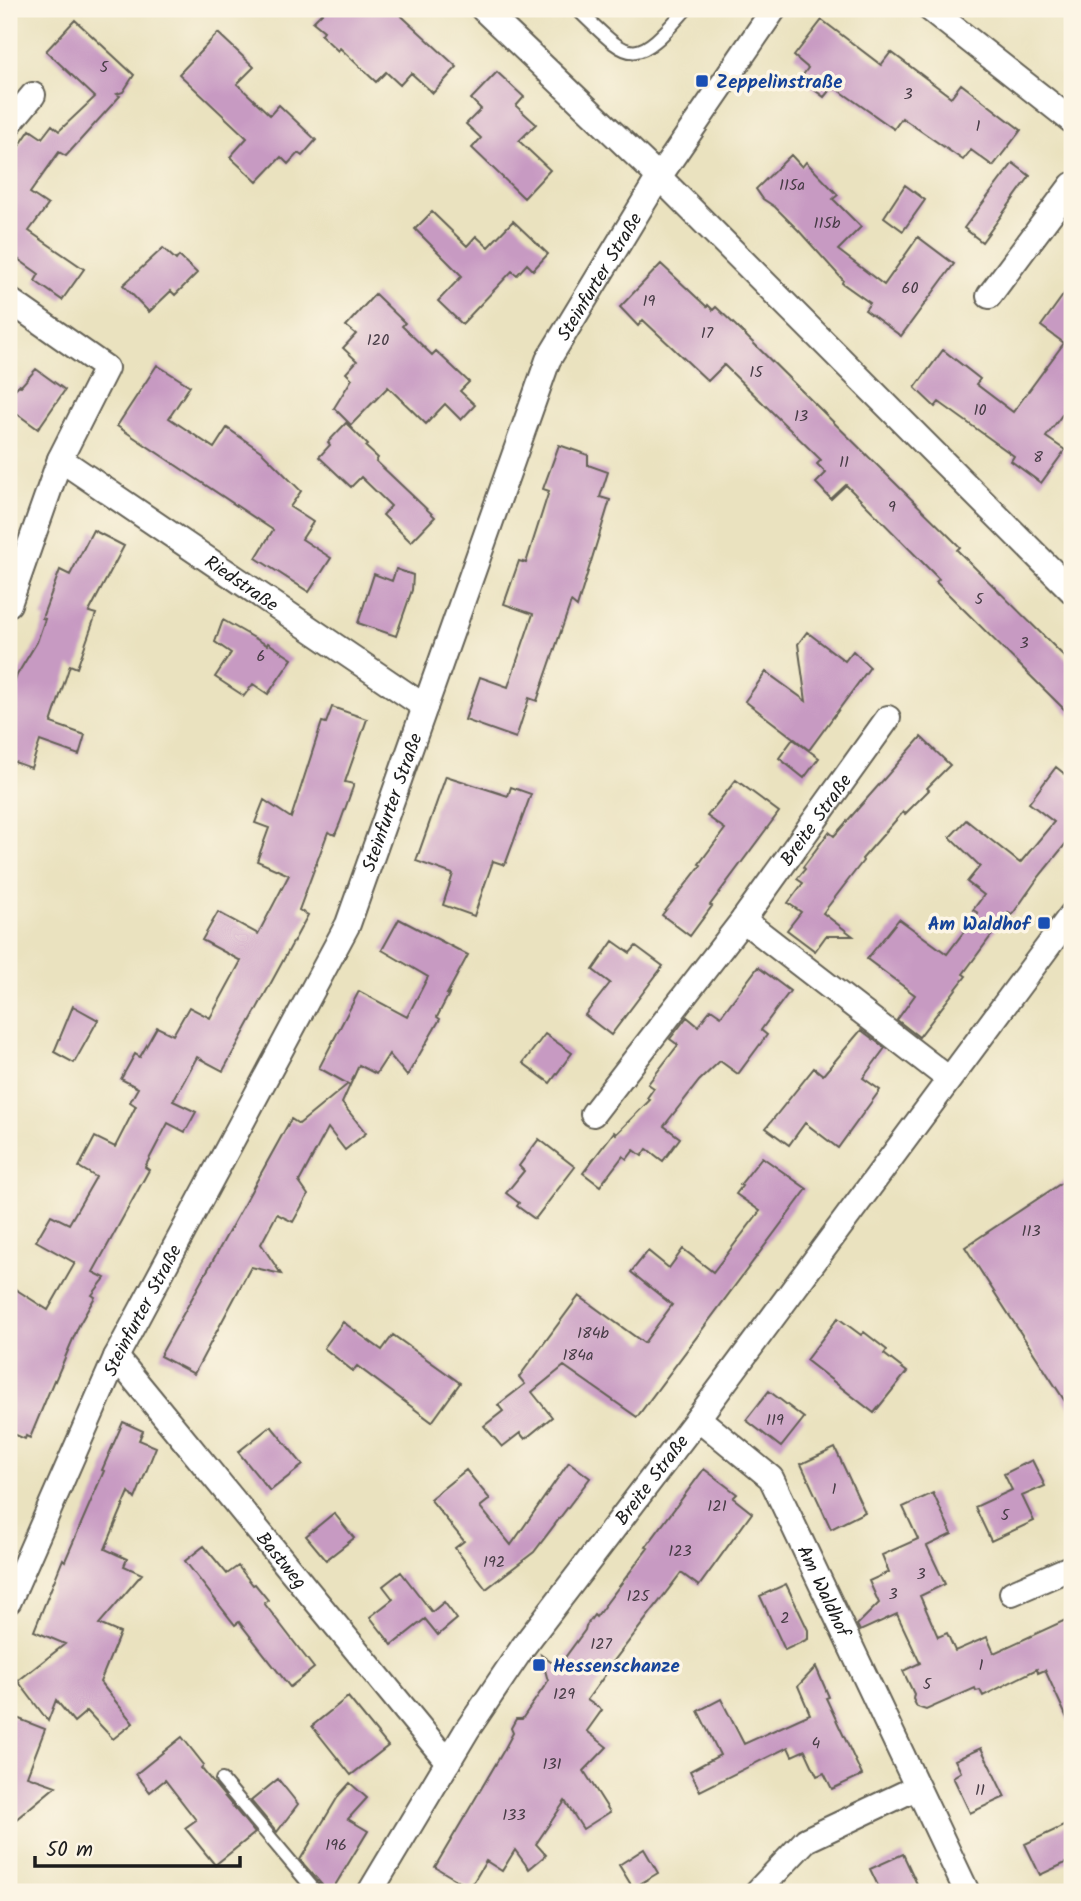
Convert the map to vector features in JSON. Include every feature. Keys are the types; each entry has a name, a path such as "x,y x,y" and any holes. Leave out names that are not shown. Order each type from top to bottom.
{"street":[{"path":"483,9 659,177 1072,591"},
{"name":"Steinfurter Straße","path":"9,1601 116,1357 348,924 548,360 659,177 774,9"},
{"path":"930,9 1072,121"},
{"path":"9,124 33,95"},
{"path":"989,296 1072,185"},
{"path":"9,300 106,368 60,460 9,604"},
{"name":"Riedstraße","path":"60,460 425,707"},
{"name":"Breite Straße","path":"593,1114 743,920 888,718"},
{"name":"Breite Straße","path":"370,1892 448,1762 523,1647 698,1418 1072,914"},
{"path":"743,920 949,1079"},
{"name":"Bastweg","path":"116,1357 448,1762"},
{"name":"Am Waldhof","path":"698,1418 771,1478 967,1892"},
{"path":"1012,1593 1072,1567"},
{"path":"757,1892 806,1840 916,1788"}],"lane":[{"path":"577,9 617,47 633,53 646,49 661,37 686,9"},
{"path":"222,1780 316,1892"}],"building":[{"path":"326,9 394,9 457,67 433,93 411,73 400,85 386,72 376,82 340,48 338,51 321,35 324,31 313,22"},
{"path":"75,20 134,75 123,92 117,94 120,96 66,156 59,152 30,193 48,205 29,231 84,269 62,300 35,281 39,274 12,255 9,260 9,161 30,130 42,138 52,125 59,131 95,97 46,51"},
{"path":"822,20 881,65 891,52 951,97 961,84 1021,130 993,166 971,150 963,160 902,118 894,129 833,86 824,97 800,79 808,68 794,56"},
{"path":"218,33 254,67 237,84 270,115 279,105 316,140 302,156 298,153 288,164 281,157 257,182 230,157 247,138 179,74"},
{"path":"497,72 524,97 516,106 536,124 519,141 550,170 524,198 472,148 481,138 466,124 481,109 471,99"},
{"path":"791,155 802,167 806,162 838,195 833,199 861,227 838,250 884,285 918,237 954,264 901,336 865,310 870,303 842,283 843,280 799,231 763,199 756,189"},
{"path":"1013,163 1030,176 982,242 964,228"},
{"path":"905,185 925,200 903,231 884,217"},
{"path":"432,212 467,246 476,236 488,247 513,221 548,254 533,270 527,264 517,275 512,271 462,324 438,301 462,276 415,229"},
{"path":"163,248 176,260 179,256 197,273 175,295 171,291 149,312 123,285"},
{"path":"661,264 707,307 708,305 713,310 716,307 734,324 960,547 957,550 1072,664 1072,717 936,582 939,579 846,485 831,499 816,483 826,473 817,464 821,460 724,365 708,381 643,320 638,326 620,307"},
{"path":"1072,283 1072,401 1046,437 1065,450 1041,483 1011,461 1014,456 939,402 935,407 915,388 943,350 980,379 976,384 1013,412 1064,343 1041,326"},
{"path":"375,294 405,323 402,326 432,355 436,351 469,382 460,391 475,405 461,420 445,404 426,424 388,387 351,425 334,408 352,379 346,373 357,361 343,348 356,334 346,326"},
{"path":"157,365 190,386 169,418 214,448 227,428 262,452 301,491 290,507 313,522 302,539 331,558 309,592 256,558 273,530 117,426"},
{"path":"36,369 65,390 38,429 9,408 9,395"},
{"path":"346,423 368,445 366,447 378,458 376,461 435,517 411,542 383,515 391,506 361,477 351,487 319,457 330,445 328,442"},
{"path":"559,445 588,455 588,465 608,472 600,497 610,500 577,607 571,602 537,701 529,698 516,738 465,720 480,677 508,687 533,614 504,604 519,561 526,563 549,491 543,489"},
{"path":"93,530 124,546 89,612 96,614 77,668 70,665 51,723 85,735 79,755 40,741 31,768 9,760 9,698 17,675 37,642 45,619 42,618 60,570 70,575"},
{"path":"396,569 413,575 412,590 396,636 358,623 374,574 392,581"},
{"path":"223,620 267,645 268,643 292,659 268,694 253,684 244,696 215,677 231,653 215,642"},
{"path":"807,632 845,661 853,651 870,667 809,750 745,701 766,672 806,701 798,644"},
{"path":"332,707 367,719 345,782 354,784 335,835 328,832 299,910 308,915 223,1071 197,1057 173,1101 196,1112 185,1132 168,1123 145,1167 149,1170 93,1272 105,1278 92,1295 95,1297 79,1325 30,1438 26,1436 25,1439 9,1432 9,1285 48,1310 75,1263 36,1241 51,1215 69,1224 96,1177 79,1167 95,1137 115,1147 136,1106 130,1102 138,1088 121,1079 135,1054 140,1057 157,1027 173,1035 189,1007 210,1018 241,961 202,940 218,912 258,934 289,875 257,861 269,828 255,823 264,800 291,818 322,722 326,723"},
{"path":"921,737 950,765 905,814 903,812 862,859 823,913 853,936 826,936 815,951 787,930 801,912 788,903 803,883 797,879 829,832 834,836"},
{"path":"793,739 819,758 804,778 779,758"},
{"path":"1056,767 1072,780 1072,836 1012,915 1008,913 963,974 966,976 919,1037 897,1020 915,995 867,959 899,919 947,954 978,913 973,910 984,895 967,882 980,866 950,837 966,820 1020,863 1054,822 1029,803"},
{"path":"446,776 508,796 511,787 531,794 505,865 493,861 474,916 443,905 453,874 416,861"},
{"path":"736,780 779,812 690,936 662,915 725,829 707,816"},
{"path":"399,919 468,955 447,994 437,1017 440,1019 407,1076 389,1054 376,1074 359,1065 342,1103 366,1133 345,1150 328,1128 299,1182 308,1195 293,1222 277,1214 261,1244 281,1274 251,1267 194,1374 160,1356 291,1119 299,1124 348,1084 319,1068 359,991 407,1017 428,977 382,950"},
{"path":"613,941 630,953 636,946 663,966 611,1035 585,1015 610,983 593,970"},
{"path":"758,967 790,991 761,1030 767,1035 738,1074 720,1061 699,1081 664,1126 680,1138 663,1161 647,1149 642,1156 634,1150 627,1159 623,1156 600,1186 583,1173 614,1132 616,1134 650,1100 647,1098 654,1088 648,1084 678,1045 670,1039 687,1017 698,1026 711,1009 721,1016"},
{"path":"73,1006 98,1020 74,1063 54,1052"},
{"path":"861,1030 885,1048 863,1078 880,1090 838,1148 805,1123 789,1145 766,1128 814,1068 823,1075"},
{"path":"545,1034 572,1053 550,1083 523,1063"},
{"path":"539,1139 575,1167 535,1219 517,1206 519,1203 506,1193 524,1171 519,1166"},
{"path":"762,1157 807,1189 637,1417 564,1366 532,1392 552,1417 525,1439 520,1433 502,1447 484,1426 503,1411 498,1405 525,1384 519,1377 579,1296 644,1343 672,1305 631,1272 648,1251 669,1268 683,1249 713,1272 760,1211 736,1194"},
{"path":"1072,1176 1072,1412 965,1247"},
{"path":"838,1318 861,1335 864,1332 887,1350 884,1354 907,1372 874,1413 806,1360"},
{"path":"343,1322 382,1350 393,1335 460,1383 432,1422 357,1366 353,1371 324,1348"},
{"path":"769,1391 804,1418 781,1447 746,1420"},
{"path":"123,1422 143,1431 139,1440 156,1447 135,1499 129,1492 105,1549 127,1559 124,1566 142,1574 99,1624 120,1633 100,1682 133,1723 113,1739 87,1711 74,1722 56,1700 48,1721 18,1681 65,1644 34,1631"},
{"path":"271,1426 303,1465 270,1491 238,1452"},
{"path":"835,1448 865,1512 831,1529 801,1464"},
{"path":"1032,1460 1045,1486 1022,1496 1034,1521 991,1541 975,1507 1012,1490 1004,1474"},
{"path":"569,1462 590,1478 534,1552 486,1589 455,1548 464,1541 430,1499 466,1470 490,1499 480,1507 511,1545"},
{"path":"704,1469 737,1494 733,1498 752,1513 699,1586 681,1573 587,1700 602,1710 587,1731 607,1747 584,1771 610,1812 583,1829 565,1801 536,1844 546,1855 529,1869 515,1850 502,1871 486,1861 470,1888 435,1867 504,1750 513,1733 511,1728 516,1719 522,1719 548,1681 541,1655 558,1667"},
{"path":"933,1493 952,1534 927,1546 945,1584 920,1596 938,1637 947,1633 955,1651 987,1637 994,1653 1072,1617 1072,1729 1045,1670 1038,1673 1037,1669 983,1696 980,1690 976,1691 975,1688 926,1710 917,1707 903,1671 920,1663 897,1614 860,1631 857,1625 879,1603 869,1581 889,1572 882,1555 918,1539 903,1507"},
{"path":"334,1513 354,1538 326,1560 306,1536"},
{"path":"204,1546 227,1574 238,1566 253,1585 255,1584 268,1600 264,1603 314,1668 290,1687 239,1622 235,1625 185,1561"},
{"path":"401,1572 432,1612 444,1602 457,1619 438,1635 425,1619 392,1645 370,1617 393,1599 383,1586"},
{"path":"786,1584 808,1630 808,1639 785,1650 760,1596"},
{"path":"816,1667 829,1697 826,1698 862,1775 832,1789 824,1773 817,1776 805,1750 792,1756 788,1747 700,1791 690,1771 720,1755 698,1711 721,1699 744,1744 810,1714 798,1686"},
{"path":"348,1697 388,1746 351,1775 312,1726"},
{"path":"9,1715 45,1729 27,1776 56,1786 9,1825"},
{"path":"182,1737 204,1765 201,1768 255,1833 215,1865 185,1828 196,1820 165,1780 150,1792 136,1774"},
{"path":"981,1748 1005,1797 970,1813 953,1777 961,1772 955,1760"},
{"path":"278,1779 298,1804 277,1832 251,1801"},
{"path":"350,1783 367,1798 348,1819 368,1831 331,1892 325,1892 323,1886 300,1860 339,1795"},
{"path":"1072,1822 1072,1860 1040,1875 1025,1844"},
{"path":"644,1849 658,1873 633,1888 619,1865"},
{"path":"903,1854 917,1884 914,1886 917,1892 881,1892 870,1869"}],"place":[{"name":"Zeppelinstraße","path":"702,81"},
{"name":"Am Waldhof","path":"1044,923"},
{"name":"Hessenschanze","path":"539,1665"}]}
